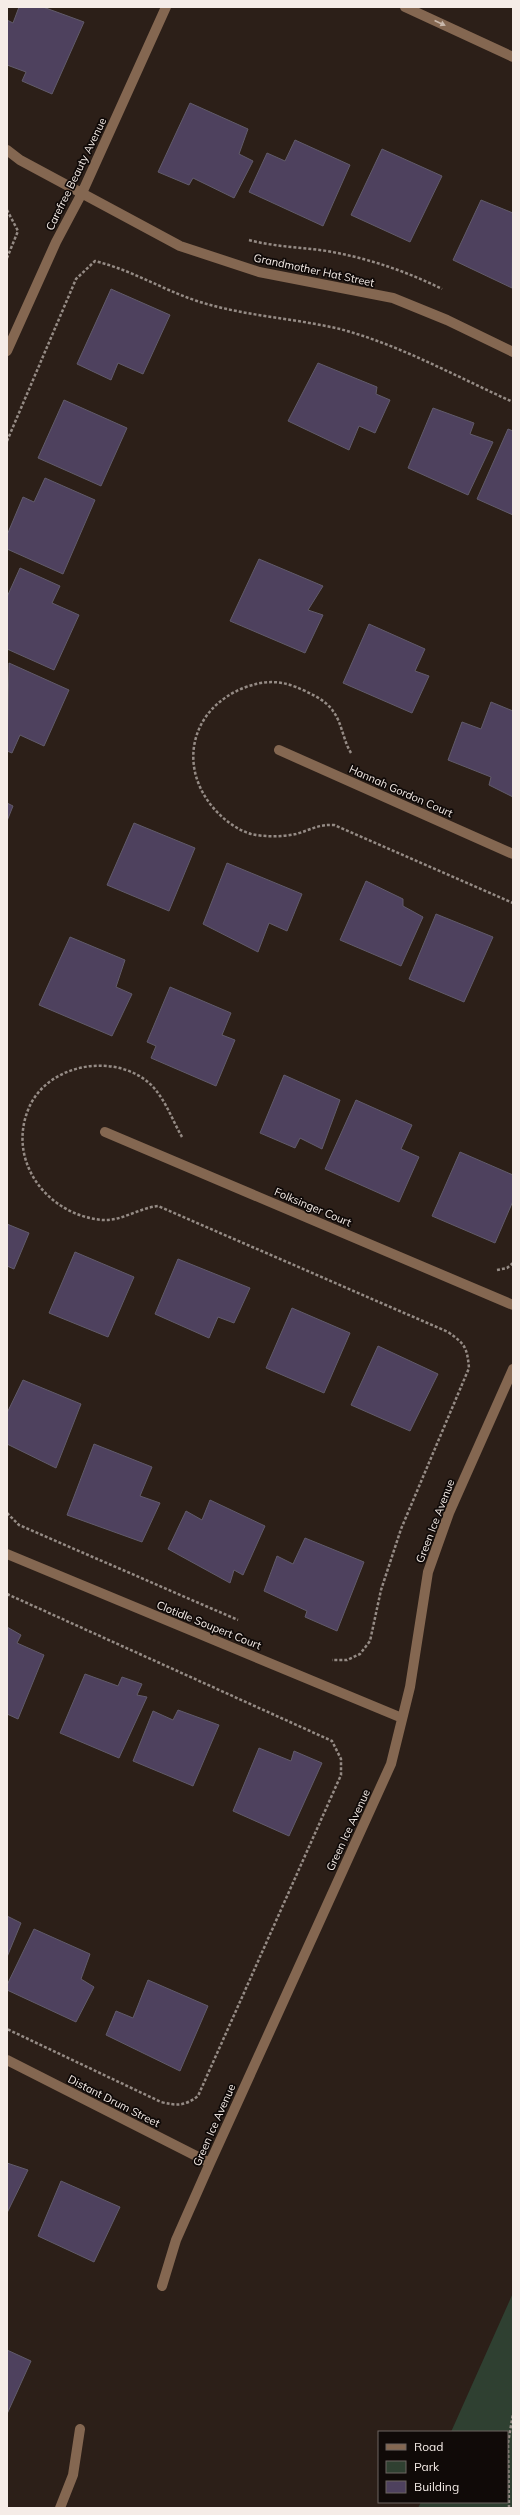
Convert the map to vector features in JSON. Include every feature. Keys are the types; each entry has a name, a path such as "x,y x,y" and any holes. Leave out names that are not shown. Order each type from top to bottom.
{"street":[{"name":"Carefree Beauty Avenue","path":"7,350 56,242 82,193 166,7"},
{"path":"405,7 513,57"},
{"name":"Grandmother Hat Street","path":"7,150 20,160 180,246 259,272 393,298 448,320 513,352"},
{"name":"Hannah Gordon Court","path":"279,750 513,854"},
{"name":"Folksinger Court","path":"104,1132 513,1305"},
{"name":"Green Ice Avenue","path":"162,2286 176,2240 392,1764 410,1687 428,1572 449,1514 513,1370"},
{"name":"Clotidle Soupert Court","path":"7,1554 402,1718"},
{"name":"Distant Drum Street","path":"7,2060 210,2163"},
{"path":"60,2508 73,2475 80,2429"}],"path":[{"path":"7,210 18,231 7,258"},
{"path":"248,240 272,246 328,251 410,273 444,290"},
{"path":"7,442 76,279 96,261 122,268 197,301 255,315 339,329 369,338 513,402"},
{"path":"187,1142 162,1098 145,1079 124,1069 94,1065 77,1068 60,1076 33,1101 27,1111 23,1132 24,1158 31,1174 44,1193 64,1210 84,1217 114,1220 145,1207 158,1206 448,1332 463,1342 468,1354 469,1368 420,1480 392,1553 370,1641 360,1654 347,1660 325,1659"},
{"path":"492,1272 507,1268 513,1263"},
{"path":"7,1514 19,1525 245,1624"},
{"path":"7,1594 332,1741 341,1759 341,1775 198,2096 188,2104 177,2106 161,2102 7,2029"},
{"path":"508,2508 508,2443 513,2414"}],"green space":[{"path":"513,2293 513,2508 418,2508 420,2503 508,2503 508,2431 451,2431"}],"building":[{"path":"19,7 43,7 84,22 52,94 22,81 26,72 7,65 7,20 13,23"},
{"path":"190,103 248,129 239,154 253,161 234,198 193,178 189,185 158,172"},
{"path":"295,140 350,165 323,226 249,192 267,153 285,161"},
{"path":"382,149 442,176 410,242 351,215"},
{"path":"481,200 513,213 512,288 453,260"},
{"path":"111,289 170,315 143,374 118,363 111,380 77,364"},
{"path":"318,363 377,387 376,394 390,400 375,433 359,426 349,450 288,421"},
{"path":"64,400 127,428 101,486 38,458"},
{"path":"433,408 474,423 470,434 493,442 468,495 408,468"},
{"path":"508,429 513,431 513,515 477,499"},
{"path":"45,478 95,500 63,574 7,549 7,535 23,497 34,502"},
{"path":"259,559 323,586 308,610 323,615 305,653 230,621"},
{"path":"20,568 60,586 52,603 79,615 54,670 7,649 7,597"},
{"path":"369,624 425,649 415,671 429,676 412,713 343,683"},
{"path":"9,663 69,690 44,746 20,735 12,753 7,751"},
{"path":"491,702 513,711 513,797 489,785 491,777 448,760 462,722 481,729"},
{"path":"7,803 13,806 7,821"},
{"path":"134,823 195,848 169,911 107,885"},
{"path":"227,863 302,894 287,931 269,923 258,952 203,924"},
{"path":"366,881 403,899 403,906 423,917 401,966 340,940"},
{"path":"436,914 493,937 464,1002 409,979"},
{"path":"70,937 125,960 116,987 132,994 112,1036 39,1005"},
{"path":"170,987 231,1013 222,1035 235,1040 216,1086 151,1058 156,1046 147,1042"},
{"path":"284,1075 340,1100 322,1149 300,1138 295,1148 260,1133"},
{"path":"356,1100 412,1125 401,1149 419,1157 399,1202 325,1169"},
{"path":"460,1152 513,1175 513,1201 495,1243 432,1216"},
{"path":"7,1224 29,1233 14,1269 7,1266"},
{"path":"75,1252 134,1277 108,1337 49,1313"},
{"path":"178,1259 250,1288 234,1323 218,1317 209,1338 155,1314"},
{"path":"292,1308 350,1333 324,1393 266,1368"},
{"path":"378,1346 438,1374 410,1431 351,1405"},
{"path":"23,1380 81,1404 56,1468 7,1444 7,1413"},
{"path":"94,1444 152,1467 140,1496 160,1503 142,1542 67,1515"},
{"path":"210,1500 265,1526 243,1575 234,1570 230,1583 168,1549 186,1511 202,1520"},
{"path":"305,1538 364,1562 337,1631 305,1617 307,1611 264,1591 277,1556 293,1564"},
{"path":"7,1627 21,1635 17,1643 44,1655 18,1719 7,1714"},
{"path":"85,1674 118,1686 122,1677 142,1684 137,1695 147,1697 119,1758 60,1733"},
{"path":"178,1710 219,1725 193,1786 133,1761 153,1711 173,1720"},
{"path":"259,1748 291,1761 294,1751 322,1763 289,1836 233,1811"},
{"path":"7,1916 21,1923 7,1957"},
{"path":"34,1929 90,1954 81,1979 94,1987 76,2022 7,1990 7,1985"},
{"path":"148,1980 208,2006 180,2071 106,2035 116,2011 133,2018"},
{"path":"7,2163 28,2170 7,2213"},
{"path":"61,2181 120,2207 94,2262 38,2236"},
{"path":"7,2350 31,2361 7,2414"}]}
